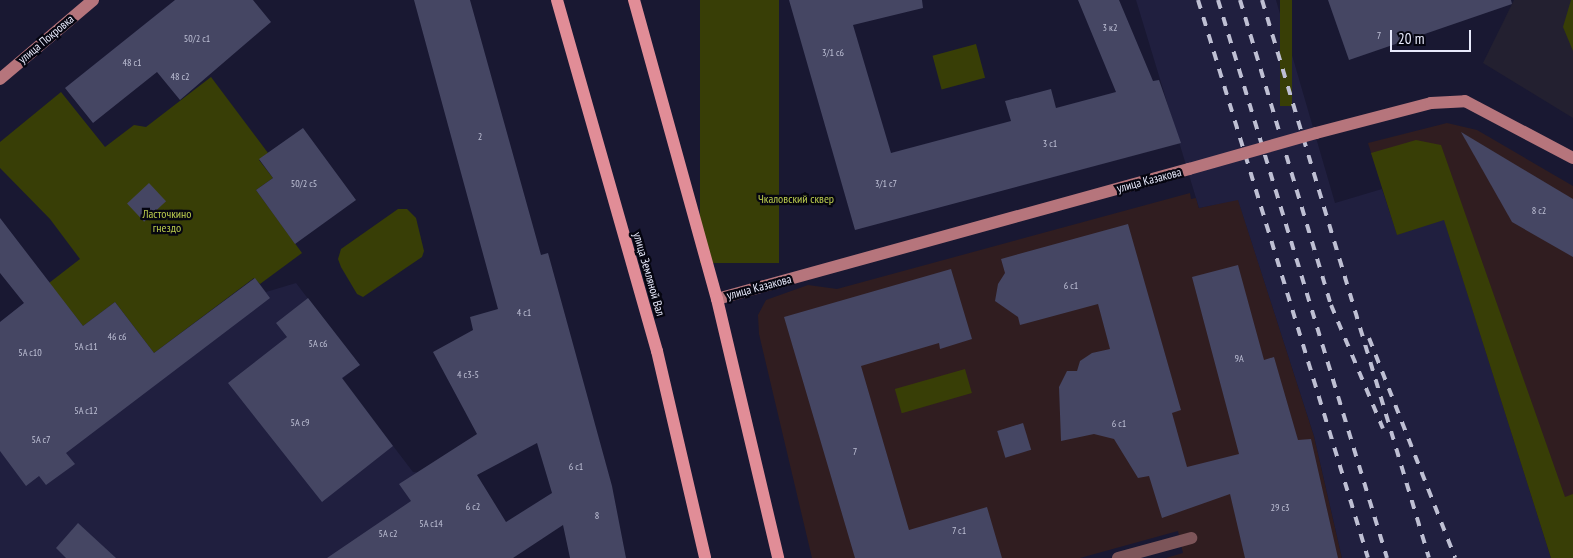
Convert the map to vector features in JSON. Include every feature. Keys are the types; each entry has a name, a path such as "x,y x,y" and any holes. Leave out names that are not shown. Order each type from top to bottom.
{"main road":[{"name":"улица Земляной Вал","path":"557,0 657,352 705,558"},
{"path":"634,0 717,299 778,558"}],"street":[{"name":"улица Покровка","path":"0,78 93,0"},
{"name":"улица Казакова","path":"717,299 1316,133 1431,103 1465,101 1573,158"},
{"path":"1118,558 1191,538"}],"shaded area":[{"path":"1136,0 1276,0 1335,203 1382,189 1397,234 1444,219 1551,558 1342,558 1314,436 1238,200 1199,208"},
{"path":"1514,0 1573,0 1573,118 1483,63"},
{"path":"1447,123 1477,130 1573,186 1573,558 1551,558 1443,219 1397,235 1368,143"},
{"path":"1190,193 1191,199 1196,198 1199,208 1238,199 1314,436 1342,558 1166,558 1183,553 1178,531 1080,558 812,558 759,334 758,315 766,300 808,285 837,289"},
{"path":"255,278 266,292 296,283 359,365 342,379 413,472 423,473 480,558 0,558 0,322 39,291 115,302 155,353"}],"green space":[{"path":"700,0 779,0 779,263 700,263"},
{"path":"1280,0 1292,0 1292,106 1280,106"},
{"path":"1571,0 1573,0 1573,51 1563,27"},
{"path":"976,44 985,78 942,89 933,56"},
{"name":"Ласточкино гнездо","path":"211,77 268,153 259,160 273,178 256,190 302,253 260,284 254,278 154,353 115,302 83,326 49,283 80,259 50,219 0,168 0,142 61,92 105,147 134,125 146,127"},
{"path":"1416,140 1441,145 1565,497 1573,494 1573,558 1551,558 1444,220 1397,235 1371,153"},
{"path":"398,209 407,209 416,218 424,251 422,257 363,297 357,294 341,267 338,259 341,249"},
{"path":"965,369 972,393 902,413 895,389"}],"building":[{"path":"175,0 253,0 271,22 180,100 157,72 93,123 65,88"},
{"path":"414,0 470,0 541,255 548,253 612,486 626,558 570,558 563,525 513,558 327,558 411,501 399,484 477,434 433,352 473,330 470,317 498,309","holes":["537,443 552,493 506,522 477,475"]},
{"path":"789,0 922,0 923,8 853,25 891,153 1011,121 1005,101 1051,89 1056,108 1116,92 1078,0 1119,0 1153,81 1159,80 1181,143 855,230"},
{"path":"1328,0 1511,0 1512,4 1349,60"},
{"path":"303,128 356,200 295,244 256,190 273,178 259,159"},
{"path":"1461,132 1573,199 1573,257 1512,222"},
{"path":"149,183 166,201 144,222 127,203"},
{"path":"0,218 83,326 115,302 154,353 255,278 270,298 66,453 75,464 46,485 39,476 26,486 0,451 0,322 24,303 0,273"},
{"path":"1128,224 1181,410 1172,413 1187,467 1239,454 1192,277 1238,265 1264,360 1274,357 1298,440 1311,439 1338,558 1245,558 1230,494 1162,518 1149,476 1138,478 1114,439 1094,434 1061,441 1059,387 1067,371 1077,371 1080,361 1092,353 1110,349 1098,304 1020,325 1018,317 995,301 998,284 1005,273 1001,259"},
{"path":"951,269 972,339 940,349 939,343 861,366 909,530 987,507 1002,558 855,558 784,317"},
{"path":"308,298 360,365 342,378 393,446 322,502 228,383 287,337 276,323"},
{"path":"1023,423 1031,450 1005,458 997,431"},
{"path":"78,523 116,558 66,558 56,548"}],"railway":[{"path":"1198,0 1368,558"},
{"path":"1218,0 1387,558"},
{"path":"1240,0 1331,305 1383,429"},
{"path":"1262,0 1429,558"},
{"path":"1369,338 1455,558"}],"park label":[{"name":"Чкаловский сквер","path":"796,199"}]}
